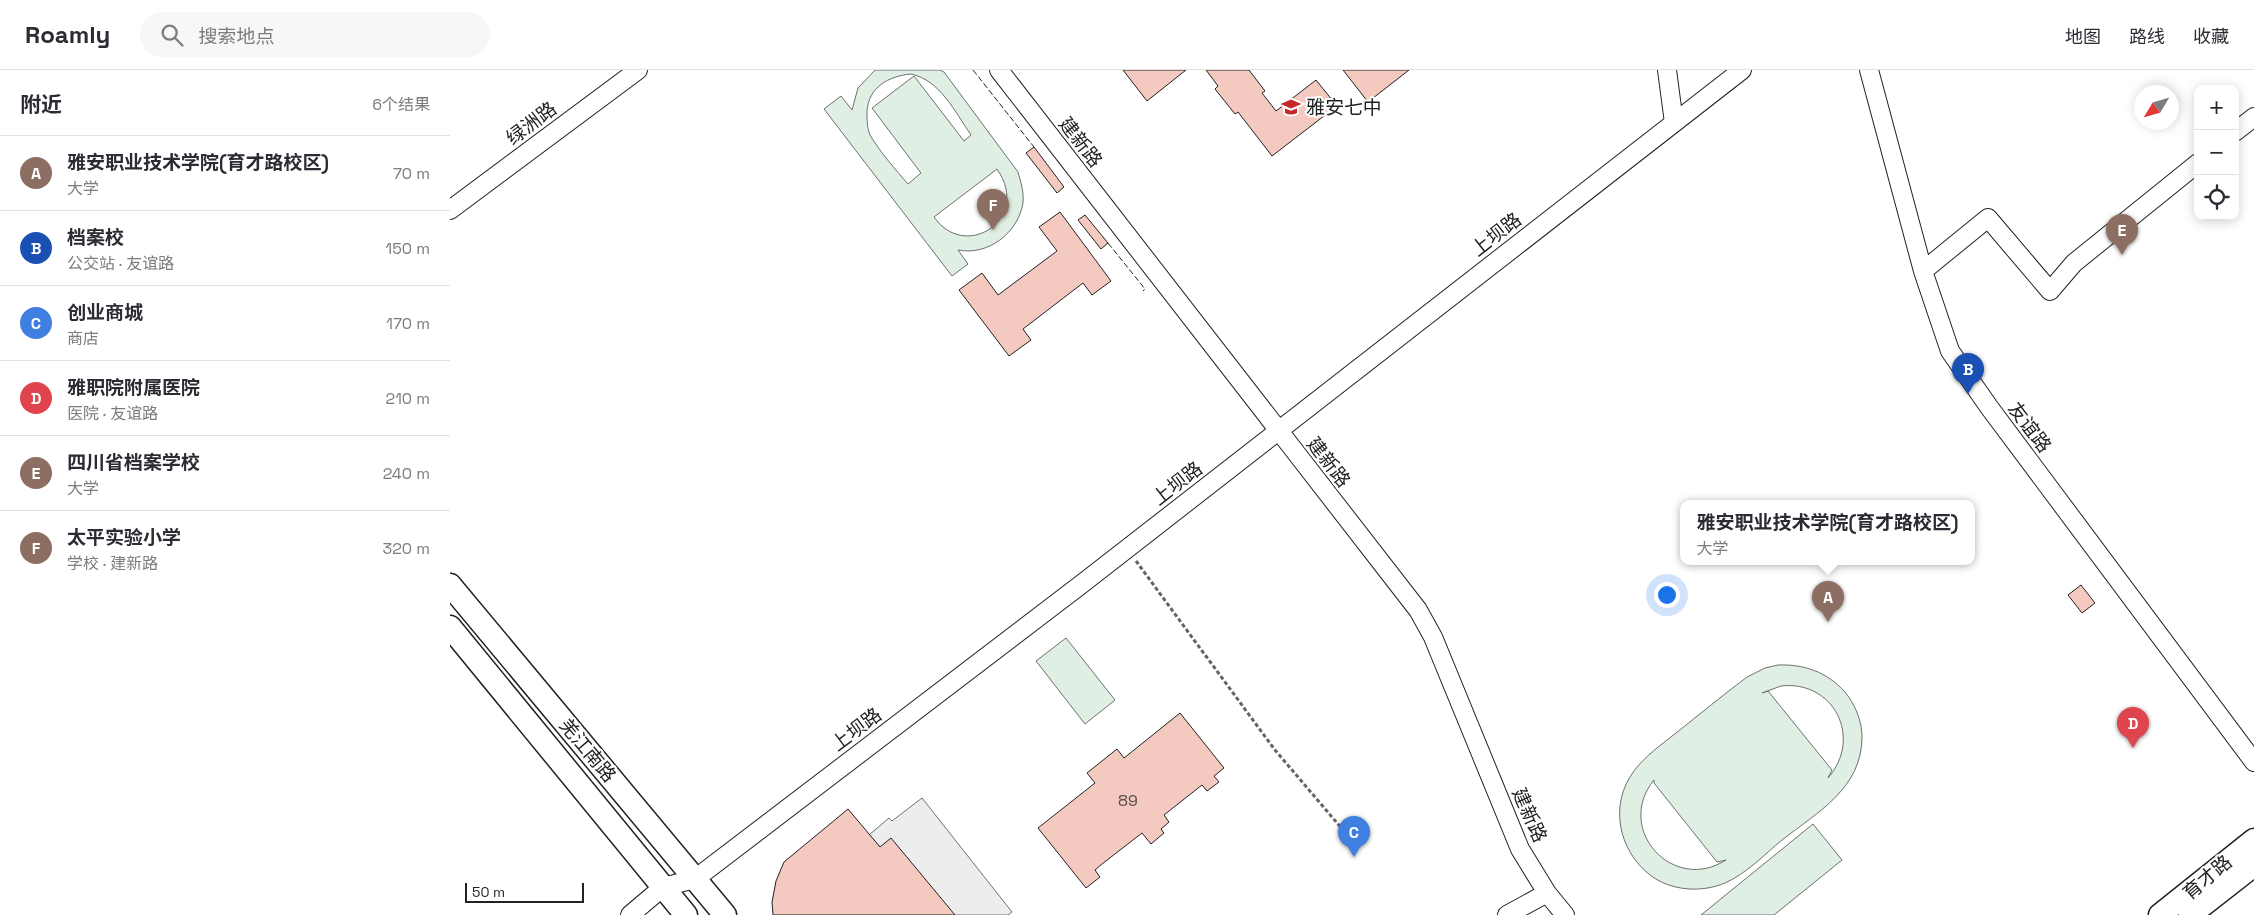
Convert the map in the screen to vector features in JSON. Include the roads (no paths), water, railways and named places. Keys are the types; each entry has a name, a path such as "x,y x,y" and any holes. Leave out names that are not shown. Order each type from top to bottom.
{"main road":[{"name":"羌江南路","path":"450,585 725,915"},
{"name":"羌江南路","path":"450,627 686,915"},
{"name":"育才路","path":"2160,915 2254,840"},
{"name":"育才路","path":"2190,915 2254,865"}],"street":[{"name":"绿洲路","path":"450,210 638,70"},
{"name":"建新路","path":"999,70 1277,431 1418,610 1433,637 1520,849 1547,893 1565,915"},
{"path":"1667,70 1674,123"},
{"name":"上坝路","path":"630,915 663,887 695,879 1127,549 1742,70"},
{"name":"友谊路","path":"1869,70 1923,271 1950,351 1989,407 2254,762"},
{"path":"2238,130 2254,117"},
{"path":"1923,271 1988,218 2050,291 2074,263 2194,166"},
{"path":"1507,915 1547,893"}],"place":[{"name":"雅安七中","path":"1291,107"},
{"name":"太平实验小学","path":"993,230"},
{"name":"四川省档案学校","path":"2122,255"},
{"name":"档案校","path":"1968,394"},
{"name":"雅安职业技术学院(育才路校区)","path":"1828,622"},
{"name":"雅职院附属医院","path":"2133,748"},
{"name":"创业商城","path":"1354,857"}]}
